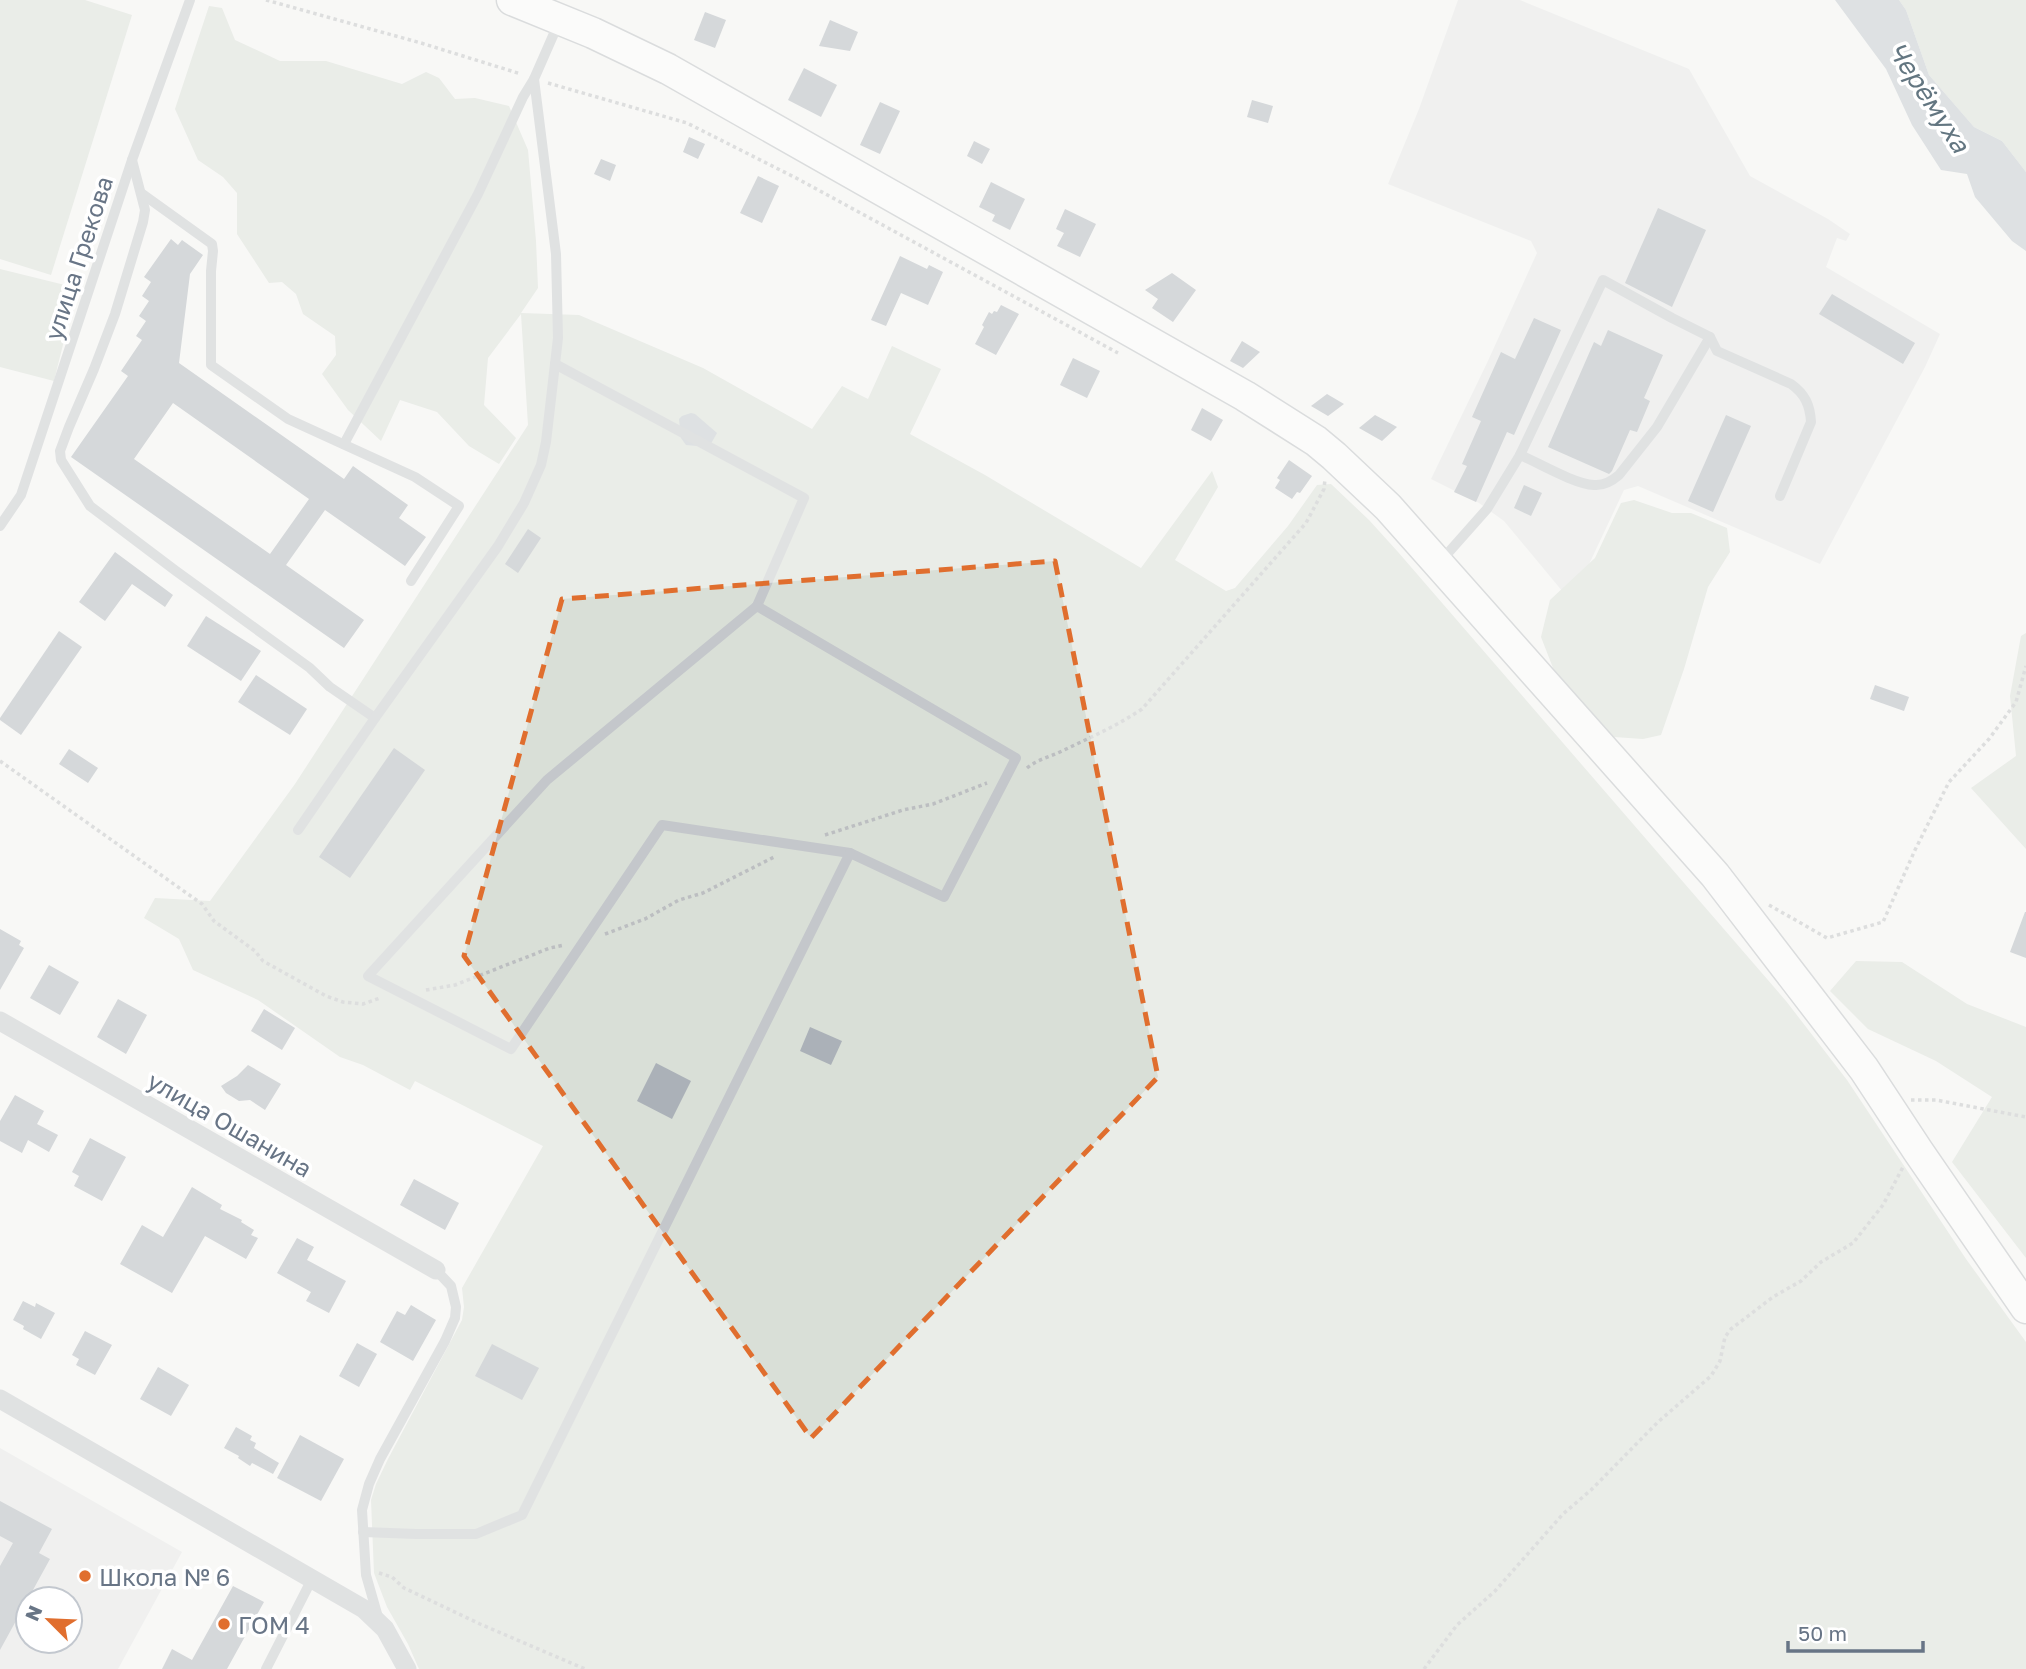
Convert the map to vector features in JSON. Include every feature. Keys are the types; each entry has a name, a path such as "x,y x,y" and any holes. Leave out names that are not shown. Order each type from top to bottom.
{"main road":[{"path":"512,0 668,69 1245,396 1299,429 1334,456 1388,507 1715,875 1857,1060 2026,1308"}],"street":[{"name":"улица Ошанина","path":"0,1021 436,1270"},
{"path":"0,1399 364,1609 379,1621 407,1669"}],"lane":[{"name":"улица Грекова","path":"0,526 21,495 132,160 190,0"},
{"path":"344,444 478,194 560,19"},
{"path":"298,830 498,547 524,503 541,465 558,338 556,254 534,79"},
{"path":"132,160 145,210 144,222 115,314 60,451 61,460 90,506 375,718"},
{"path":"141,192 212,244 211,365 279,413 415,477 459,506 411,581"},
{"path":"1438,563 1487,509 1520,454 1603,280 1710,337 1717,351 1801,391 1811,410 1811,422 1780,496"},
{"path":"1520,454 1582,483 1593,485 1612,481 1635,457 1657,427 1710,337"},
{"path":"555,364 804,498 757,606 547,780 368,976 511,1049 662,825 850,853 944,897 1016,758 757,606"},
{"path":"363,1532 475,1534 522,1515 850,853"},
{"path":"379,1621 366,1575 362,1510 369,1484 396,1427 445,1341 455,1318 456,1307 451,1286 436,1270"},
{"path":"266,1669 312,1579"}],"path":[{"path":"266,0 421,43 589,96 687,123 798,179 1118,353"},
{"path":"1760,900 1827,938 1883,922 1949,782 1989,739 2016,702 2026,666"},
{"path":"1910,1100 1936,1100 2026,1117"},
{"path":"1424,1669 1457,1625 1495,1591 1563,1514 1591,1490 1658,1422 1711,1376 1720,1361 1726,1337 1731,1329 1773,1297 1801,1281 1821,1262 1853,1243 1882,1205 1904,1165 1918,1152"},
{"path":"366,1575 383,1573 393,1577 404,1588 431,1601 585,1669"}],"highlighted area":[{"path":"1055,561 1158,1077 811,1438 464,956 562,599"}],"shaded area":[{"path":"0,0 85,0 132,15 51,275 0,259"},
{"path":"1458,0 1520,0 1689,69 1750,176 1850,234 1846,241 1837,238 1826,267 1940,334 1820,564 1638,486 1624,490 1574,596 1563,592 1504,521 1479,503 1431,479 1537,253 1531,241 1388,184 1419,109"},
{"path":"1899,0 2026,0 2026,172 2002,141 1974,127 1929,75 1906,10"},
{"path":"209,6 222,8 235,40 280,61 326,61 402,84 426,72 439,78 455,99 475,98 509,106 528,150 536,241 538,288 521,313 579,315 703,368 812,429 842,386 868,399 892,346 941,369 910,434 985,475 1141,568 1212,471 1218,487 1175,560 1226,591 1235,588 1288,526 1317,485 1331,484 1398,552 1786,1001 1847,1080 1966,1259 2026,1342 2026,1669 419,1669 387,1607 374,1573 371,1500 388,1459 462,1320 462,1288 543,1146 415,1081 410,1090 363,1065 340,1057 258,1000 193,970 179,939 144,918 155,898 210,901 295,784 528,425 521,314 488,358 484,405 516,438 499,464 469,446 437,412 400,400 381,441 348,410 322,374 336,355 335,336 303,314 296,294 282,282 269,283 237,234 237,193 223,177 198,160 175,109"},
{"path":"0,269 77,288 54,381 0,367"},
{"path":"1634,500 1672,513 1691,513 1727,528 1730,552 1708,587 1661,735 1643,739 1614,737 1586,713 1555,673 1541,637 1550,600 1595,558 1621,503"},
{"path":"2026,633 2026,849 1971,788 2016,756 2010,696 2021,636"},
{"path":"1856,961 1902,962 1967,1004 2026,1027 2026,1258 1952,1162 1992,1097 1936,1061 1868,1029 1830,991"},
{"name":"Школа № 6","path":"0,1448 182,1552 118,1669 0,1669"}],"water":[{"name":"Черёмуха","path":"1835,0 1899,0 1906,10 1929,75 1974,127 2002,141 2026,172 2026,251 2012,241 1975,197 1967,174 1941,170 1912,125 1886,69"},
{"path":"691,413 717,433 709,447 686,445 681,438 679,419"}],"building":[{"path":"705,12 726,20 715,48 694,40"},
{"path":"830,20 858,32 850,51 819,46"},
{"path":"804,68 837,85 821,117 788,100"},
{"path":"1252,100 1273,106 1268,123 1247,117"},
{"path":"880,102 900,111 880,154 860,145"},
{"path":"689,137 705,144 698,159 683,152"},
{"path":"974,141 990,149 982,164 967,156"},
{"path":"601,159 616,165 610,181 594,174"},
{"path":"758,176 779,186 762,223 740,213"},
{"path":"991,182 1025,199 1010,230 992,221 995,215 979,207"},
{"path":"1658,208 1706,230 1672,307 1625,283"},
{"path":"1065,209 1096,224 1080,257 1057,246 1064,233 1056,229"},
{"path":"171,239 178,245 182,240 203,255 190,274 179,363 344,479 353,466 408,505 399,518 426,537 405,566 325,510 286,565 364,620 344,648 71,457 128,376 121,371 142,340 136,336 146,321 139,316 149,301 142,296 151,282 144,277","holes":["173,403 309,499 270,554 134,459"]},
{"path":"900,256 927,269 929,265 943,272 928,305 901,293 886,326 871,320"},
{"path":"1172,273 1196,290 1173,322 1152,308 1158,299 1145,290"},
{"path":"1832,294 1915,343 1903,364 1819,314"},
{"path":"1001,305 1019,314 996,355 975,344 989,312 997,312"},
{"path":"1534,318 1561,330 1514,435 1507,432 1476,502 1454,492 1467,466 1462,464 1481,421 1472,417 1501,352 1515,359"},
{"path":"1608,330 1663,355 1644,398 1650,401 1637,432 1630,430 1609,474 1548,447 1594,342 1601,346"},
{"path":"1242,341 1260,352 1243,368 1230,361"},
{"path":"1073,358 1100,371 1087,398 1060,385"},
{"path":"1327,394 1344,404 1328,416 1311,406"},
{"path":"1202,408 1223,420 1211,441 1191,430"},
{"path":"1375,415 1397,427 1382,441 1359,428"},
{"path":"1726,415 1751,426 1713,512 1688,501"},
{"path":"1289,460 1312,476 1292,499 1275,488 1280,480 1277,478"},
{"path":"1524,485 1542,493 1531,516 1514,508"},
{"path":"528,529 541,538 518,573 505,564"},
{"path":"115,552 173,595 165,607 132,584 105,621 79,602"},
{"path":"206,616 261,651 241,681 187,646"},
{"path":"59,631 82,647 21,735 0,718"},
{"path":"256,675 307,709 290,735 238,702"},
{"path":"1875,685 1909,697 1904,711 1870,699"},
{"path":"394,748 425,770 350,878 319,857"},
{"path":"69,749 98,768 88,783 59,764"},
{"path":"2026,912 2026,958 2010,952"},
{"path":"0,929 21,941 19,945 24,948 0,990"},
{"path":"49,965 79,982 60,1015 30,998"},
{"path":"118,999 147,1015 126,1054 97,1037"},
{"path":"264,1009 295,1028 282,1050 251,1031"},
{"path":"810,1027 842,1041 831,1065 800,1051"},
{"path":"656,1063 691,1081 672,1119 637,1101"},
{"path":"248,1065 281,1084 265,1110 250,1100 239,1101 226,1093 221,1086"},
{"path":"15,1095 44,1111 37,1124 58,1135 49,1152 28,1140 22,1153 0,1141 0,1121"},
{"path":"90,1138 126,1157 102,1201 74,1186 79,1176 72,1172"},
{"path":"414,1179 459,1203 445,1230 400,1205"},
{"path":"192,1187 222,1205 220,1209 242,1220 241,1222 254,1230 251,1235 258,1238 246,1259 205,1236 172,1293 120,1264 142,1225 163,1237"},
{"path":"297,1238 314,1247 307,1260 346,1281 329,1313 306,1301 311,1292 277,1273"},
{"path":"23,1301 35,1307 36,1303 55,1313 41,1339 13,1320"},
{"path":"411,1305 436,1320 413,1361 380,1342 397,1311 405,1315"},
{"path":"85,1331 112,1345 95,1375 76,1365 79,1359 72,1355"},
{"path":"357,1343 377,1354 359,1387 339,1376"},
{"path":"492,1344 539,1368 522,1400 475,1376"},
{"path":"158,1367 189,1385 171,1416 140,1399"},
{"path":"236,1427 252,1436 250,1440 256,1443 254,1448 279,1463 273,1474 252,1463 250,1466 224,1448"},
{"path":"300,1435 344,1459 321,1501 277,1478"},
{"path":"0,1501 52,1529 39,1553 50,1559 36,1585 14,1585 14,1625 0,1650 0,1566 13,1543 0,1536"},
{"path":"233,1586 264,1602 227,1669 162,1669 172,1649 192,1660"}],"place":[{"name":"Школа № 6","path":"85,1576"},
{"name":"ГОМ 4","path":"224,1624"}]}
